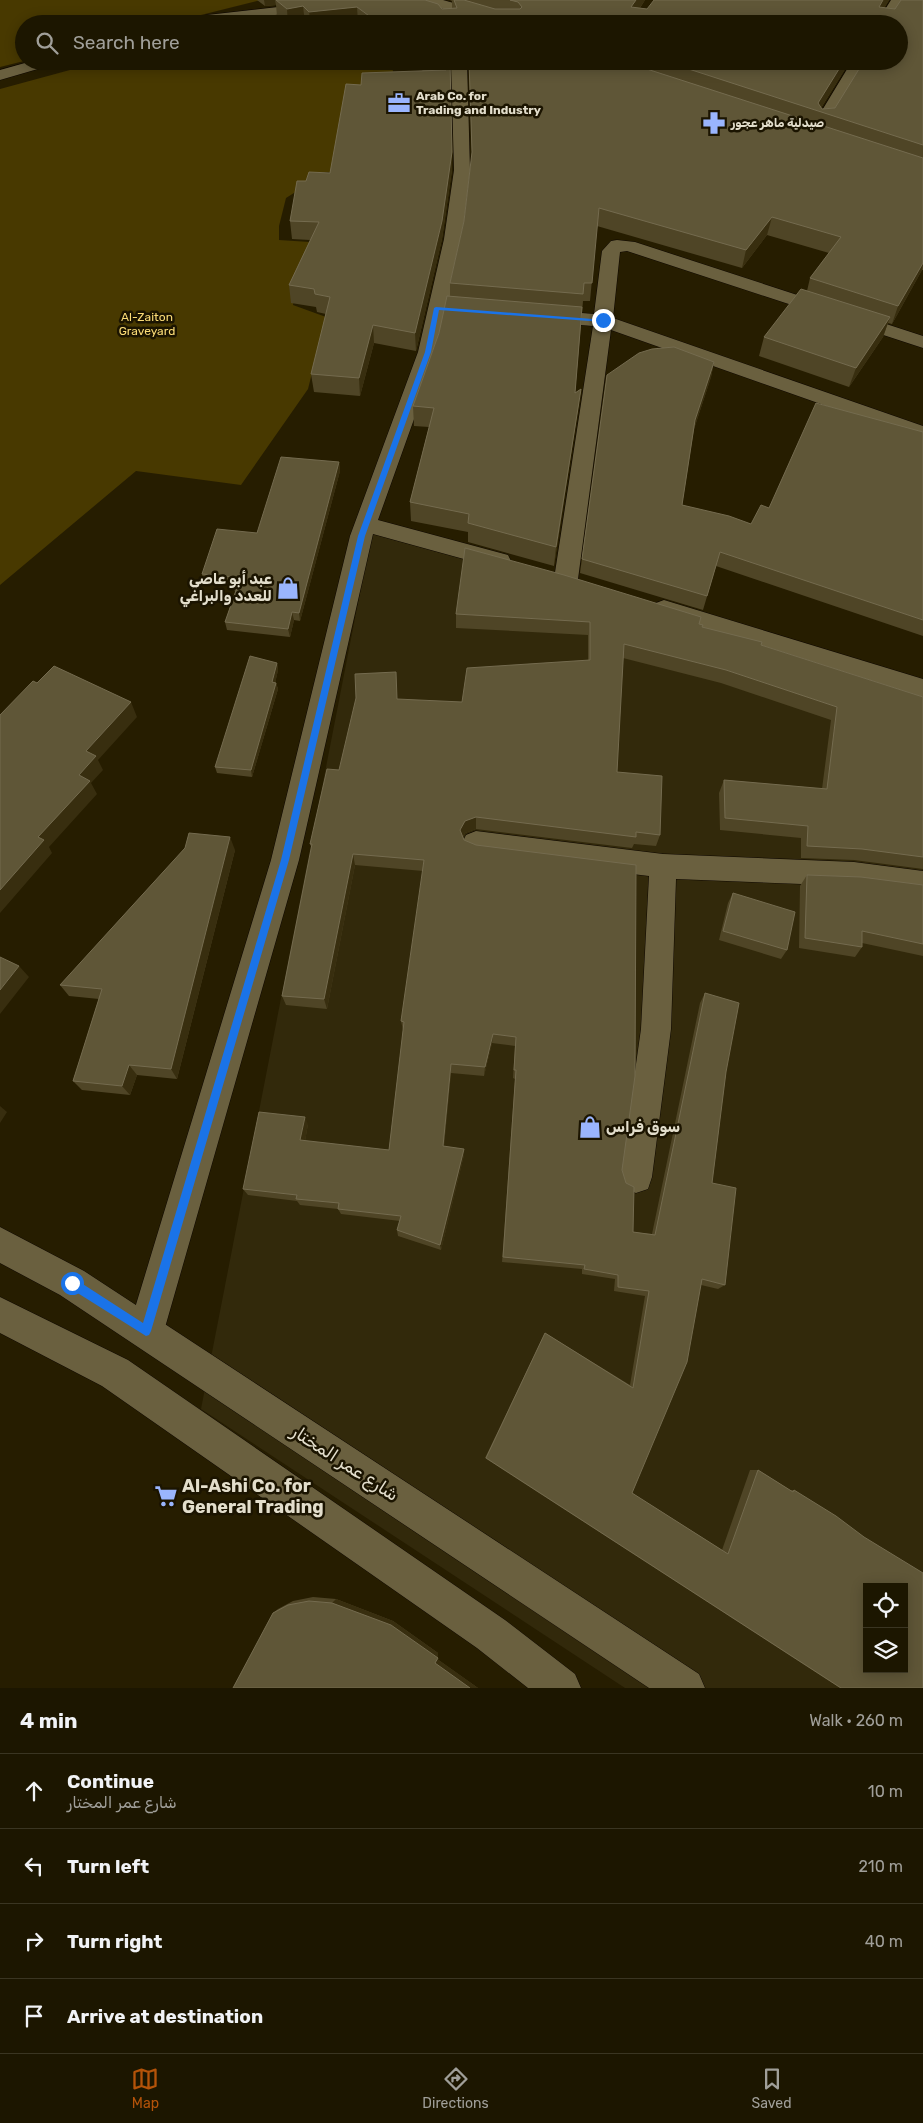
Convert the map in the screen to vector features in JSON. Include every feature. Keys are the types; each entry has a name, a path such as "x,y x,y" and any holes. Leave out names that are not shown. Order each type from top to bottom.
{"street":[{"path":"889,15 898,0"},
{"path":"234,15 322,2"},
{"path":"431,3 444,15"},
{"path":"431,3 444,15"},
{"path":"431,3 477,15"},
{"path":"0,75 18,70"},
{"path":"146,1331 285,860 365,524 428,352 446,309 462,170 459,70"},
{"path":"823,122 855,70"},
{"path":"804,116 841,128"},
{"path":"566,580 603,320 610,251 617,245 629,246 923,342"},
{"path":"525,315 603,320 923,433"},
{"path":"365,524 518,566"},
{"path":"641,602 923,689"},
{"path":"476,842 663,866 854,874 923,883"},
{"path":"636,1177 656,1029 663,866"},
{"name":"شارع عمر المختار","path":"0,1244 72,1283 685,1688"},
{"path":"0,1314 115,1373 483,1629 561,1688"}],"shaded area":[{"name":"سوق فراس","path":"372,531 923,700 923,1688 625,1688 201,1409"}],"green space":[{"path":"0,0 261,0 201,15 15,15 15,63 0,67"},
{"name":"Al-Zaiton Graveyard","path":"70,70 393,70 398,88 334,172 321,172 313,181 286,198 279,226 279,240 310,242 296,285 293,305 326,317 308,389 241,485 136,471 0,585 0,89"}],"building":[{"path":"276,0 425,0 438,4 442,9 457,8 454,0 464,0 495,9 520,9 522,7 518,2 510,0 636,0 631,7 647,9 654,0 883,0 879,7 895,9 901,0 923,0 923,145 692,70 838,70 818,103 822,109 835,108 858,70 908,70 908,15 368,15 357,7 309,12 303,6 287,9"},
{"path":"450,70 452,152 442,221 415,333 373,325 359,378 311,374 330,297 315,294 314,289 289,285 319,222 290,221 297,181 306,181 309,172 330,173 346,84 361,85 362,73"},
{"path":"469,70 650,70 923,158 923,263 898,306 810,278 841,237 772,217 746,250 599,208 592,283 584,283 583,294 450,283 464,221 472,152"},
{"path":"801,289 890,317 856,368 764,337"},
{"path":"447,296 582,307 575,393 581,389 556,547 468,523 469,514 410,502 434,408 413,406 439,333"},
{"path":"674,347 714,362 695,420 682,505 729,516 751,524 761,505 769,508 816,403 923,432 923,620 720,552 707,596 582,559 607,375 639,353 652,349"},
{"path":"281,457 339,462 299,613 292,612 288,629 225,622 238,585 233,584 235,577 202,574 217,529 257,533"},
{"path":"465,548 564,575 701,617 699,624 703,625 702,627 762,642 761,645 923,697 923,857 862,849 807,846 808,826 725,818 724,780 827,789 837,707 726,670 624,644 617,772 662,776 660,835 636,832 636,837 476,817 465,821 460,830 464,840 476,845 636,865 635,1076 622,1170 626,1183 634,1187 633,1232 655,1235 705,993 739,1003 726,1072 712,1183 736,1188 725,1285 702,1279 687,1362 632,1493 728,1554 758,1470 836,1516 864,1537 923,1573 923,1688 841,1688 486,1458 545,1333 633,1388 649,1291 618,1287 618,1275 584,1269 585,1265 503,1257 516,1070 514,1070 516,1037 493,1034 485,1067 451,1064 443,1146 464,1149 440,1245 397,1230 401,1216 338,1209 339,1203 296,1199 297,1195 243,1189 259,1112 305,1117 300,1140 389,1150 404,1022 401,1021 424,860 353,854 324,999 282,996 312,844 310,844 327,769 339,770 356,698 355,674 396,672 397,699 462,702 467,668 590,660 590,622 456,614"},
{"path":"250,656 277,663 272,682 276,683 251,770 215,767"},
{"path":"54,666 131,702 86,751 96,756 79,775 90,781 38,837 44,840 0,890 0,715 33,681 37,683"},
{"path":"189,833 230,837 171,1069 129,1065 122,1086 73,1081 102,989 60,985 185,848"},
{"path":"807,875 861,877 923,885 923,944 862,931 862,947 805,938"},
{"path":"733,893 795,912 787,950 723,931"},
{"path":"0,957 19,966 0,990"},
{"path":"309,1601 332,1603 391,1625 438,1658 435,1663 470,1688 233,1688 273,1613 288,1605"}],"place":[{"name":"Arab Co. for Trading and Industry","path":"399,103"},
{"name":"صيدلية ماهر عجور","path":"714,123"},
{"name":"عبد أبو عاصي للعدد والبراغي","path":"288,588"},
{"name":"سوق فراس","path":"590,1127"},
{"name":"Al-Ashi Co. for General Trading","path":"166,1496"}],"route":[{"path":"72,1283 146,1331 285,860 361,536 428,352 436,308 603,320"}]}
